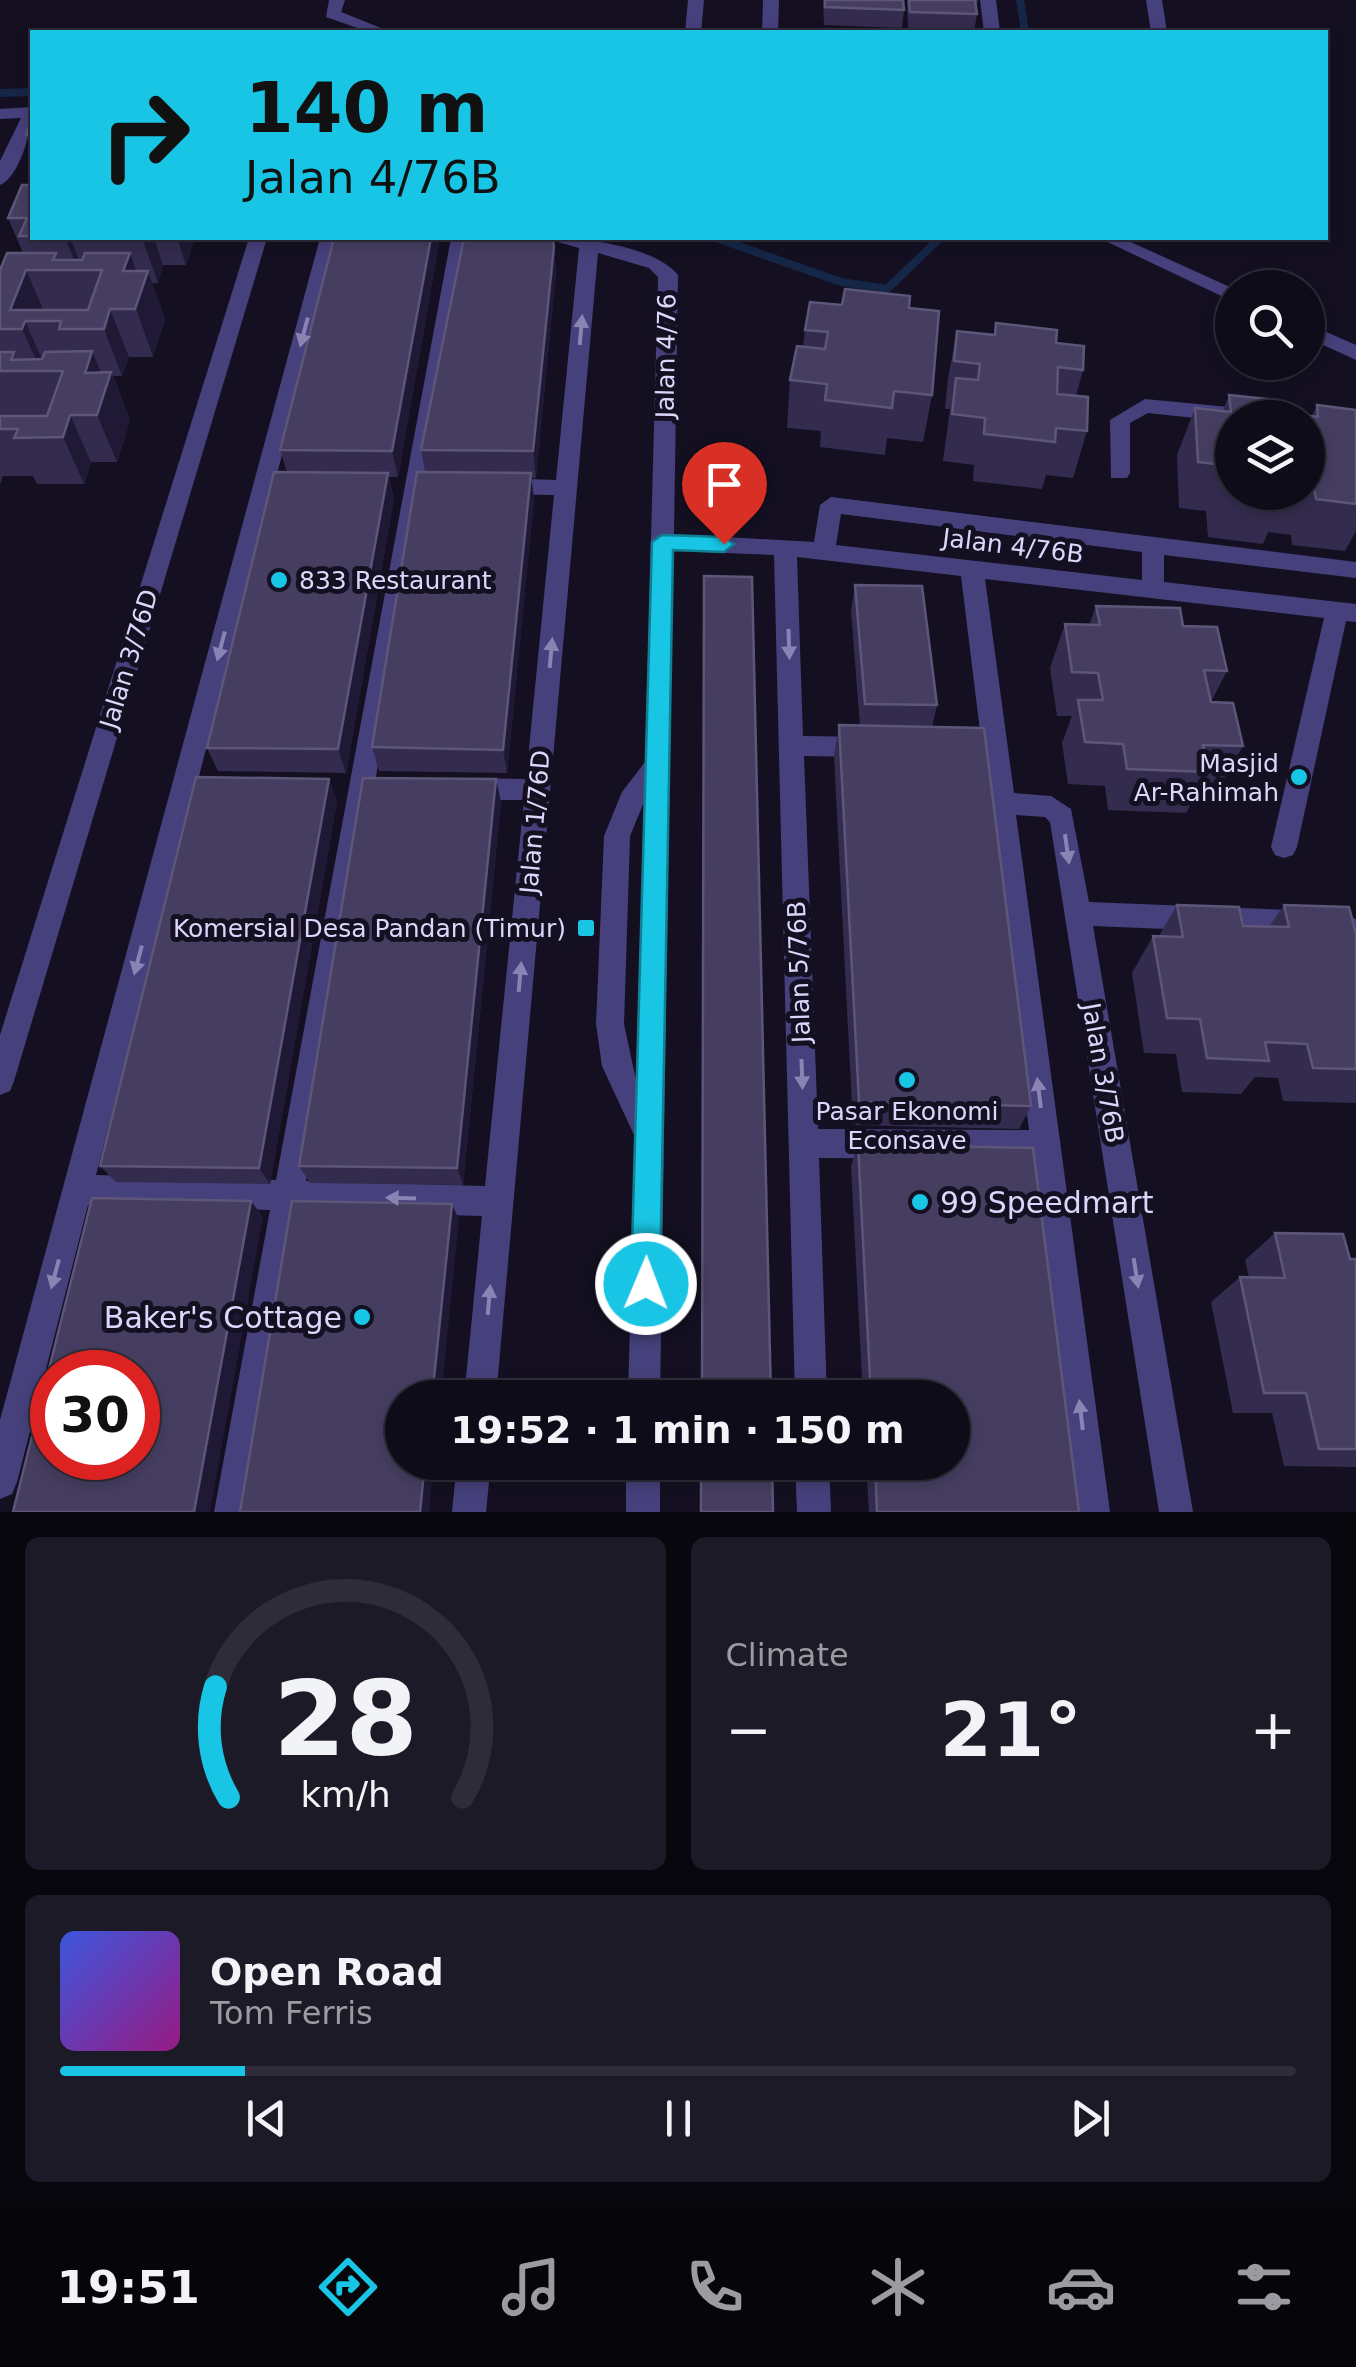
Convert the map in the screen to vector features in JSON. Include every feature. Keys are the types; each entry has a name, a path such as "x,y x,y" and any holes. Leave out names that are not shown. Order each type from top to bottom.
{"street":[{"path":"337,0 332,14 377,30"},
{"path":"693,30 696,0"},
{"path":"769,30 771,0"},
{"path":"988,0 992,30"},
{"path":"1154,0 1159,30"},
{"path":"0,114 30,112"},
{"path":"0,180 30,116"},
{"name":"Jalan 3/76D","path":"0,1081 257,240"},
{"path":"0,1482 77,1190 195,783 274,482 329,240"},
{"path":"231,1512 460,240"},
{"path":"577,242 632,257 643,240"},
{"path":"1112,240 1215,287"},
{"name":"Jalan 1/76D","path":"482,1380 566,488 577,242"},
{"name":"Jalan 4/76","path":"632,257 664,268 668,275 644,1380"},
{"path":"1325,338 1356,353"},
{"path":"1119,474 1120,420 1144,406 1215,413"},
{"path":"472,486 566,488"},
{"path":"824,551 831,504 1356,570"},
{"name":"Jalan 4/76B","path":"662,542 786,547 1347,612"},
{"path":"1153,545 1153,590"},
{"name":"Jalan 5/76B","path":"786,547 811,1380"},
{"path":"972,568 985,750 1001,803 1093,1512"},
{"path":"1284,847 1347,612"},
{"path":"792,746 884,748"},
{"path":"648,1132 618,1077 610,1050 610,1024 618,836 631,800 657,765"},
{"path":"439,788 538,790"},
{"name":"Jalan 3/76B","path":"1001,803 1051,807 1062,817 1176,1512"},
{"path":"1076,912 1338,924 1356,931"},
{"path":"804,1144 1046,1145"},
{"path":"77,1190 498,1201"},
{"path":"469,1512 472,1480"},
{"path":"643,1512 644,1480"},
{"path":"813,1480 814,1512"}],"building":[{"path":"825,0 903,0 904,10 825,7"},
{"path":"909,0 975,0 977,14 910,12"},
{"path":"22,185 30,185 30,236 19,236 27,218 8,218"},
{"path":"333,240 431,240 392,451 280,450"},
{"path":"464,240 552,240 533,451 421,450"},
{"path":"7,253 56,253 53,260 82,260 85,253 130,253 123,271 148,271 135,309 110,309 104,329 59,329 61,321 25,321 22,329 0,329 0,270","holes":["26,270 102,270 88,310 10,310"]},
{"path":"845,289 910,296 909,308 939,311 932,395 894,391 892,408 825,400 827,384 790,380 797,346 825,349 828,332 805,330 810,302 842,305"},
{"path":"996,323 1057,330 1056,343 1084,346 1083,370 1058,367 1057,394 1088,397 1087,431 1056,428 1055,442 984,434 985,418 952,414 956,378 978,380 980,364 954,361 957,331 995,335"},
{"path":"92,351 85,373 111,372 97,415 70,415 63,437 14,438 18,429 0,429 0,416 47,416 63,371 0,371 0,352 14,352 11,360 42,359 45,352"},
{"path":"1229,395 1277,400 1230,400"},
{"path":"1325,406 1356,410 1356,504 1325,500"},
{"path":"1195,408 1215,410 1215,464 1198,462"},
{"path":"274,472 388,473 338,749 207,748"},
{"path":"417,472 531,473 503,750 372,747"},
{"path":"704,576 752,577 771,1380 702,1380"},
{"path":"855,585 922,586 937,705 865,704"},
{"path":"1096,606 1180,608 1183,626 1217,627 1227,671 1204,670 1211,702 1233,703 1243,746 1203,745 1208,772 1127,769 1123,744 1085,742 1078,700 1103,700 1098,673 1072,672 1065,624 1100,625"},
{"path":"839,725 984,728 1031,1106 859,1102"},
{"path":"196,777 329,779 259,1168 100,1166"},
{"path":"363,778 496,779 457,1168 299,1166"},
{"path":"1177,905 1239,907 1243,926 1289,927 1284,905 1349,907 1356,934 1356,1069 1313,1068 1307,1044 1265,1042 1269,1061 1207,1058 1200,1019 1167,1018 1153,936 1183,937"},
{"path":"858,1144 1033,1148 1079,1512 877,1512 876,1480 970,1480 970,1380 870,1380"},
{"path":"92,1198 251,1201 194,1512 13,1512 30,1444 30,1480 160,1480 160,1350 54,1350"},
{"path":"292,1201 452,1204 434,1380 385,1380 385,1480 423,1480 420,1512 240,1512"},
{"path":"1275,1233 1343,1234 1350,1259 1356,1259 1356,1449 1319,1449 1306,1393 1264,1393 1240,1277 1285,1278"},
{"path":"701,1480 772,1480 773,1512 701,1512"}],"waterway":[{"path":"1020,0 1025,30"},
{"path":"0,93 30,92"},
{"path":"722,240 841,282 887,289 938,240"}],"place":[{"name":"833 Restaurant","path":"279,580"},
{"name":"Masjid Ar-Rahimah","path":"1299,777"},
{"name":"Komersial Desa Pandan (Timur)","path":"586,928"},
{"name":"Pasar Ekonomi Econsave","path":"907,1080"},
{"name":"99 Speedmart","path":"920,1202"},
{"name":"Baker's Cottage","path":"362,1317"}],"route":[{"path":"646,1284 662,542 724,544"}]}
